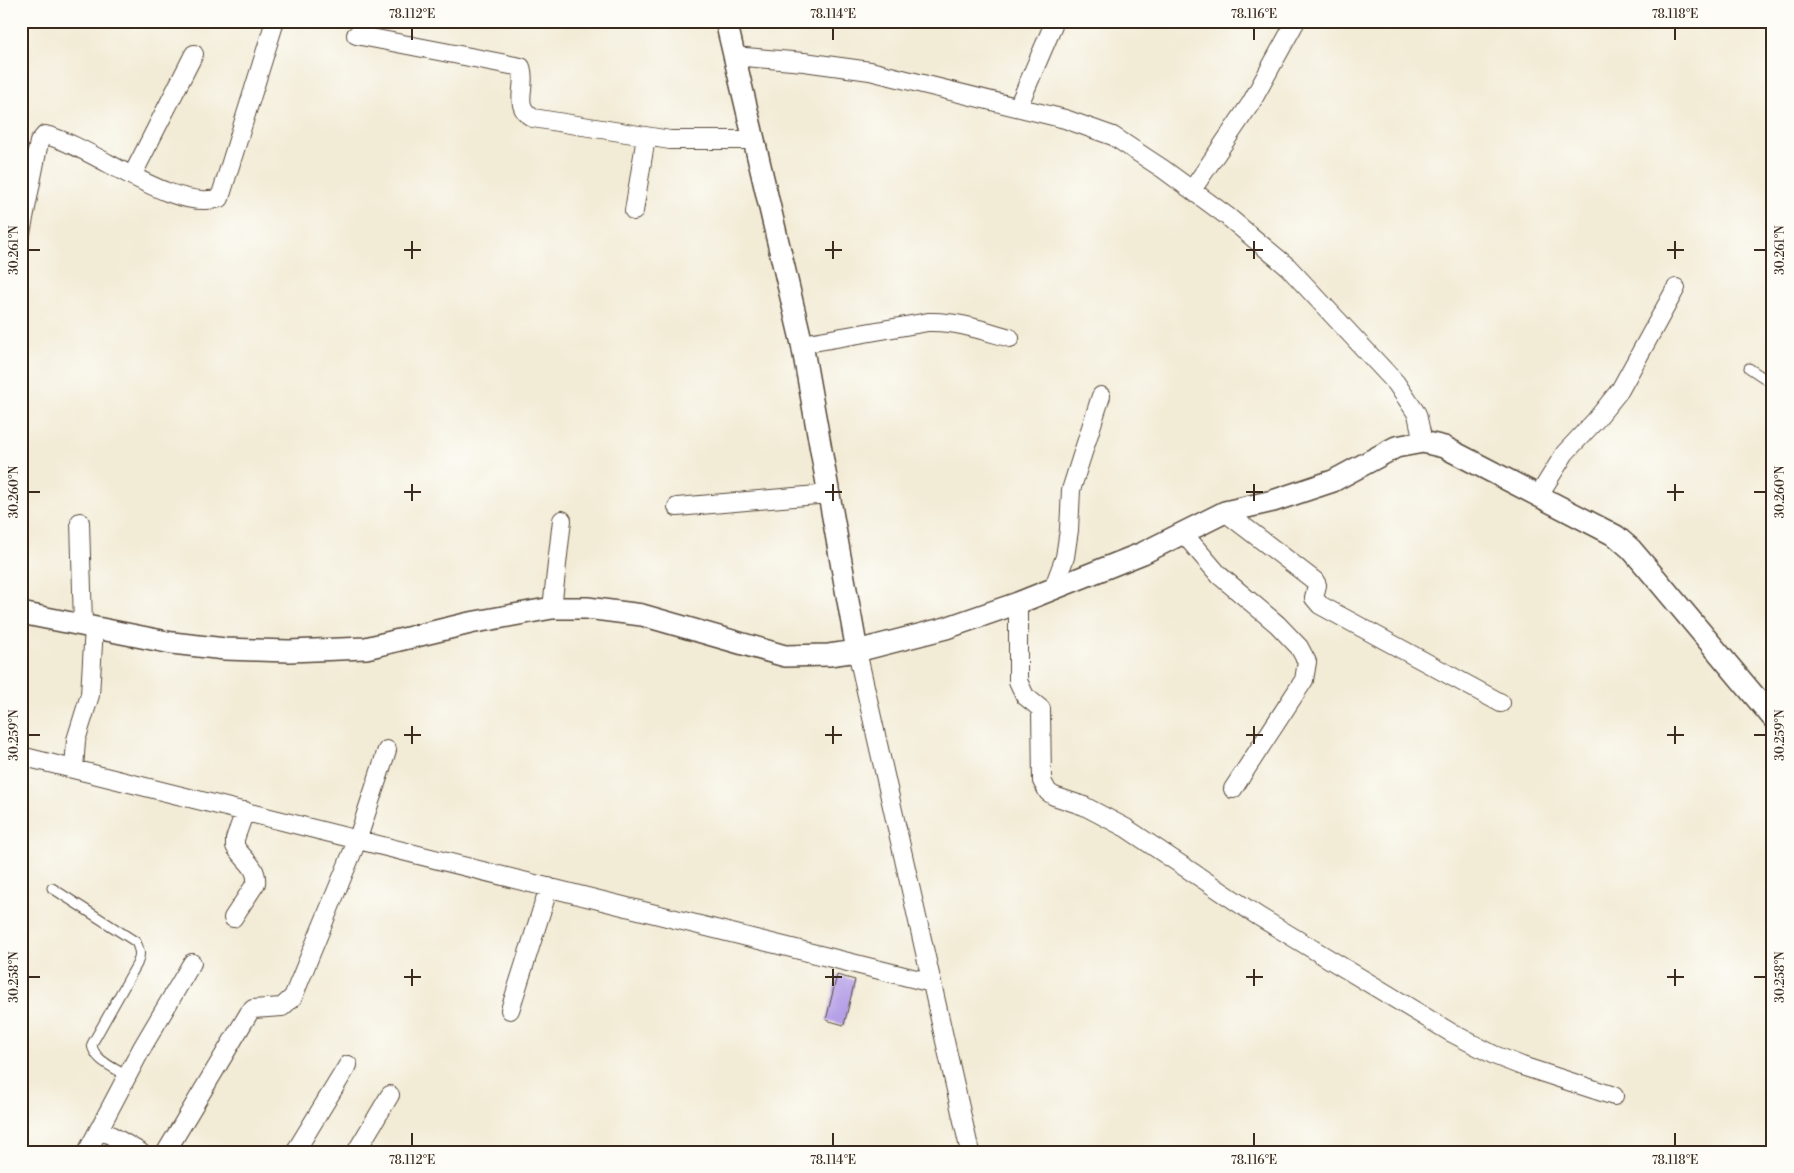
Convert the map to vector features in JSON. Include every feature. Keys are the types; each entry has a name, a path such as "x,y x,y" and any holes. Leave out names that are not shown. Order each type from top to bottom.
{"street":[{"path":"21,233 41,137 49,136 132,176 180,196 201,200 220,198 275,21"},
{"path":"726,21 802,344 857,652 970,1152"},
{"path":"1018,107 1055,21"},
{"path":"1192,190 1251,103 1296,21"},
{"path":"356,35 514,64 521,67 524,74 521,106 524,113 533,118 670,140 754,140"},
{"path":"132,176 194,54"},
{"path":"733,56 804,62 870,71 1090,126 1113,136 1227,216 1288,267 1382,367 1414,408 1421,426 1423,442"},
{"path":"634,211 646,137"},
{"path":"1539,495 1565,453 1595,421 1620,390 1676,288"},
{"path":"802,344 922,324 945,322 966,325 1010,338"},
{"path":"1053,589 1065,557 1069,530 1071,490 1101,396"},
{"path":"21,613 202,647 289,651 346,650 400,641 470,623 552,608 595,608 642,615 785,656 811,657 857,652 946,628 1018,604 1143,552 1225,512 1305,491 1333,481 1396,447 1423,442 1444,447 1604,528 1631,549 1773,718"},
{"path":"677,507 828,494"},
{"path":"1225,512 1315,581 1317,584 1314,598 1320,605 1501,703"},
{"path":"552,608 562,520"},
{"path":"74,769 76,740 90,695 89,626 80,522"},
{"path":"1183,533 1219,575 1277,624 1293,641 1307,662 1304,680 1234,789"},
{"path":"1018,604 1018,681 1025,696 1041,709 1042,781 1048,792 1112,820 1258,916 1450,1032 1494,1055 1522,1066 1614,1096"},
{"path":"166,1152 249,1013 253,1009 282,1007 293,998 358,841 387,750"},
{"path":"21,756 245,810 358,841 932,983"},
{"path":"233,918 256,882 256,870 234,846 234,839 245,810"},
{"path":"510,1010 549,887"},
{"path":"87,1152 127,1076 192,963"},
{"path":"295,1152 348,1065"},
{"path":"356,1152 390,1095"},
{"path":"100,1129 140,1152"}],"lane":[{"path":"1749,368 1773,384"},
{"path":"52,888 136,942 140,949 137,964 92,1044 92,1049 98,1057 127,1076"}],"building":[{"path":"837,975 855,980 844,1025 826,1020"}]}
